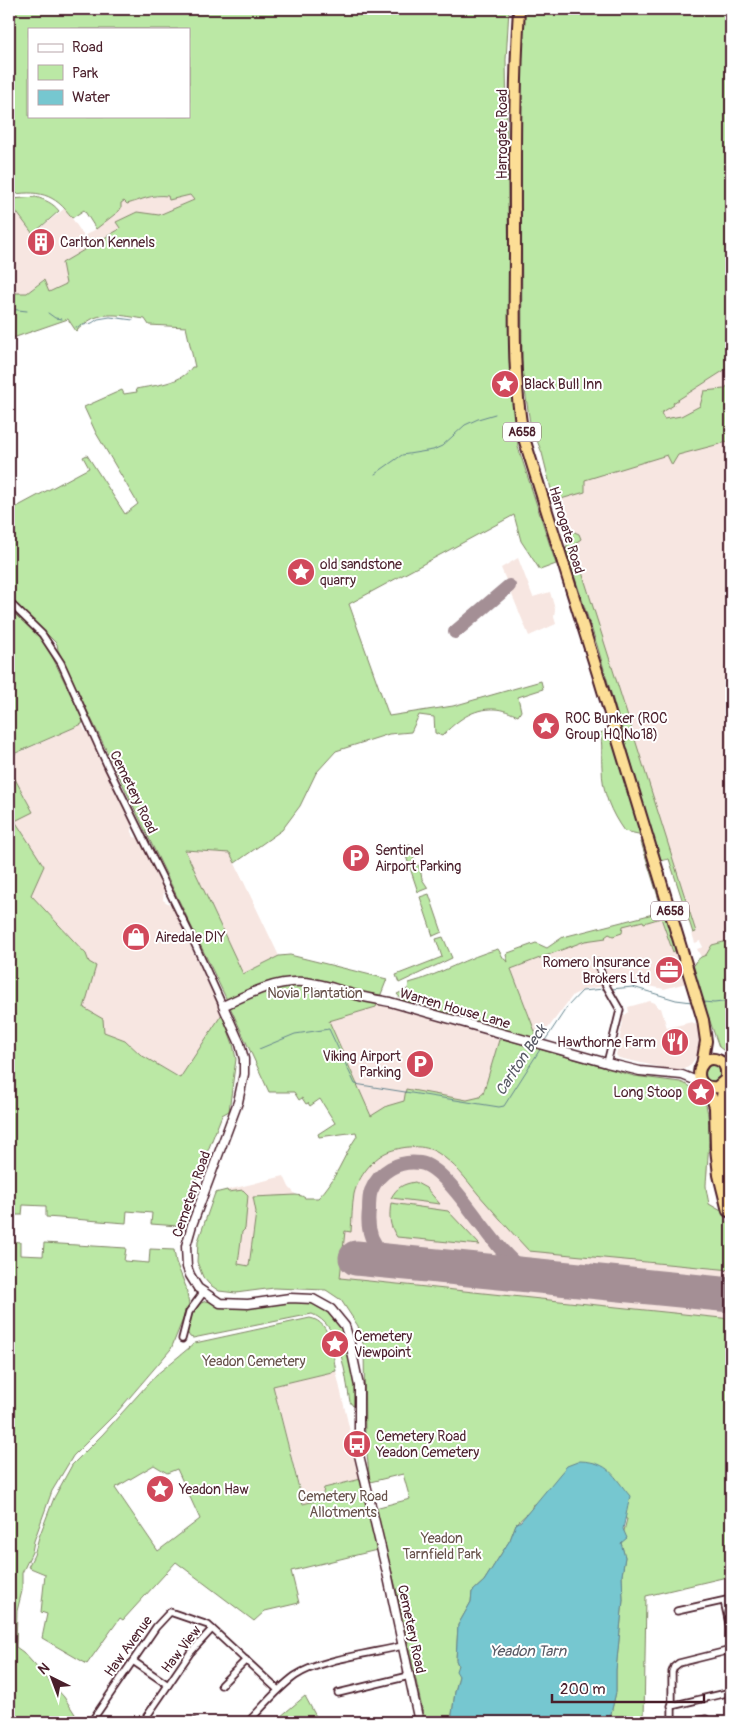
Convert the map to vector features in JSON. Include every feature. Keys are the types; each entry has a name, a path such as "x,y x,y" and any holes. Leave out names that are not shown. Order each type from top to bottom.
{"highway":[{"name":"Harrogate Road","path":"519,9 516,58 515,353 518,407 522,429 694,991 706,1041 701,1066"},
{"name":"Harrogate Road","path":"706,1041 719,1061"},
{"path":"728,1211 721,1184 720,1148 722,1097 727,1077 726,1070 719,1061 710,1060 701,1066 698,1073 715,1107 720,1148 731,1194"},
{"path":"703,1084 717,1087 727,1077"}],"street":[{"path":"9,419 9,426"},
{"name":"Cemetery Road","path":"9,602 42,634 61,663 108,767 192,938 240,1044 244,1059 241,1091 186,1246 187,1267 190,1275 204,1293 220,1303 248,1304 290,1298 313,1299 331,1309 344,1326 350,1343 359,1386 359,1455 388,1576 419,1722"},
{"path":"598,963 604,982 620,1010 607,1063"},
{"name":"Warren House Lane","path":"223,1006 266,987 284,983 312,982 607,1063 640,1071 682,1075 703,1084"},
{"path":"719,1061 731,1063"},
{"path":"682,1075 701,1066"},
{"path":"182,1339 189,1312 204,1293"},
{"path":"677,1611 731,1600"},
{"path":"724,1601 730,1628"},
{"name":"Haw Avenue","path":"91,1722 156,1627 170,1612 206,1624 278,1690"},
{"name":"Haw View","path":"145,1719 190,1653 212,1629"},
{"path":"248,1722 278,1690 295,1676 314,1666 402,1646"},
{"path":"672,1722 672,1672 676,1665 731,1650"},
{"path":"221,1686 246,1660"},
{"name":"Haw View","path":"133,1661 168,1685"},
{"path":"338,1693 409,1676"},
{"path":"671,1706 731,1692"},
{"path":"692,1722 706,1719"}],"shaded area":[{"path":"190,195 194,200 159,215 137,212 117,222 120,228 118,230 62,263 66,284 49,292 43,280 27,293 9,293 9,202 33,234 65,208 84,236 119,211 120,203 124,201 132,202 142,198 164,196 168,196 169,199"},
{"path":"731,366 731,940 712,945 706,955 701,957 697,949 703,947 700,941 695,943 565,523 554,501 542,453 625,433"},
{"path":"518,558 533,597 550,592 555,609 554,617 556,624 529,636 501,568"},
{"path":"82,724 85,731 89,732 132,824 131,829 134,837 139,838 164,889 163,900 172,906 222,1014 181,1078 141,1055 125,1040 103,1032 103,1019 84,1008 89,962 86,954 31,895 44,866 15,821 33,811 9,768 9,757"},
{"path":"185,850 230,853 279,956 243,974"},
{"path":"665,911 686,983 664,989 629,982 586,989 573,995 543,1035 536,1034 509,963"},
{"path":"650,1001 655,1003 658,1008 661,1008 667,1028 692,1022 699,1027 701,1040 699,1053 691,1064 685,1068 668,1069 619,1058 616,1055 623,1022 621,1021 622,1017 629,1012 628,1007"},
{"path":"378,1002 561,1058 634,1076 687,1084 703,1098 707,1109 708,1167 706,1186 709,1203 723,1212 731,1210 731,1391 462,1383 395,1353 364,1347 358,1326 341,1300 326,1290 274,1288 236,1293 219,1291 209,1284 203,1277 197,1262 198,1241 215,1193 284,1176 289,1187 296,1195 305,1198 318,1198 327,1190 349,1148 357,1137 356,1132 371,1116 329,1021 376,1007"},
{"path":"336,1371 361,1479 324,1488 322,1499 304,1504 273,1386"}],"green space":[{"path":"9,9 509,9 506,60 510,345 518,447 556,564 540,570 521,541 514,515 349,604 389,716 453,706 541,681 543,689 518,697 521,711 518,716 497,709 486,709 465,716 442,736 435,733 434,717 419,715 411,732 389,734 336,751 316,773 300,806 282,830 235,863 230,853 185,850 243,974 279,956 290,955 387,979 376,1007 329,1021 371,1116 387,1106 404,1101 406,1089 467,1100 480,1097 483,1094 499,1040 504,1039 634,1076 680,1082 694,1089 704,1100 707,1108 709,1129 707,1192 709,1204 723,1212 731,1210 731,1270 529,1251 449,1162 433,1150 421,1147 408,1147 390,1151 378,1157 367,1168 359,1181 354,1194 351,1232 345,1231 340,1278 731,1319 731,1576 646,1596 644,1722 609,1722 616,1692 616,1670 623,1600 622,1575 625,1557 621,1543 627,1519 533,1504 531,1510 516,1524 510,1540 484,1581 472,1592 471,1602 458,1625 456,1660 459,1676 451,1722 425,1722 396,1588 375,1508 410,1499 403,1474 370,1482 365,1436 364,1347 358,1326 341,1300 326,1290 274,1288 236,1293 219,1291 203,1277 197,1262 198,1241 215,1193 227,1190 228,1192 243,1190 248,1195 245,1229 242,1232 238,1264 249,1266 256,1212 253,1197 296,1195 305,1198 318,1198 330,1184 357,1136 356,1132 319,1137 318,1134 335,1123 320,1099 310,1106 302,1098 299,1100 294,1092 269,1092 225,996 58,650 57,644 9,596 9,511 89,468 83,457 87,455 125,514 138,504 96,433 84,407 122,390 124,394 137,392 136,389 174,380 187,373 192,367 195,367 186,327 149,325 145,319 119,315 105,315 92,319 76,331 68,319 10,339 9,348 9,293 27,293 44,280 49,292 66,284 62,263 118,230 120,228 116,222 137,212 159,215 194,200 190,195 169,200 168,196 157,196 127,204 124,201 121,203 119,211 96,229 84,210 72,218 52,198 37,193 9,195"},
{"path":"524,9 731,9 731,366 673,403 674,405 661,413 664,419 681,416 700,406 704,391 724,389 731,383 731,441 678,455 672,465 667,455 585,480 585,492 554,501 542,453 530,423 522,371 521,60"},
{"path":"36,197 51,204 59,211 33,234 9,202 12,199"},
{"path":"570,530 579,534 581,539 577,542 575,550 696,932 693,933 669,859 660,861 597,645 566,551"},
{"path":"9,608 40,638 49,650 83,720 82,724 9,756"},
{"path":"608,730 643,835 624,831 608,802 602,777 600,733"},
{"path":"9,768 33,812 15,821 44,866 31,895 86,954 89,962 96,966 84,1008 103,1019 104,1032 125,1040 141,1055 180,1078 222,1014 233,1044 236,1059 229,1111 222,1115 178,1226 151,1224 152,1213 127,1211 126,1223 46,1217 46,1206 23,1205 22,1215 9,1215"},
{"path":"644,841 676,950 673,952 661,918 623,926 622,933 613,936 609,934 606,938 585,941 511,969 536,1034 534,1039 403,1001 397,994 408,989 409,983 487,952 498,949 508,962 506,955 508,953 536,943 547,948 563,937 657,913 659,900 641,842"},
{"path":"410,845 414,859 420,868 422,879 428,888 418,892 403,847"},
{"path":"429,894 442,932 433,936 420,897"},
{"path":"443,937 452,958 399,983 396,975 442,957 436,939"},
{"path":"731,940 731,1056 719,1047 692,970 695,962 706,955 712,945"},
{"path":"712,1063 719,1066 722,1073 719,1080 712,1083 705,1080 702,1073 705,1066"},
{"path":"415,1182 426,1188 440,1204 391,1198 401,1187"},
{"path":"391,1203 448,1211 480,1245 397,1237 390,1221"},
{"path":"9,1241 20,1242 20,1255 43,1256 44,1243 126,1248 124,1261 149,1263 150,1249 174,1250 176,1262 186,1287 189,1304 171,1349 118,1411 73,1456 52,1491 34,1541 32,1552 22,1573 22,1591 17,1611 16,1647 23,1652 64,1697 80,1722 9,1722"},
{"path":"206,1301 239,1307 289,1301 310,1303 325,1310 337,1320 345,1334 350,1350 357,1404 353,1406 350,1402 340,1352 329,1329 322,1320 312,1314 193,1338 190,1337 186,1330 190,1317 198,1306"},
{"path":"310,1318 323,1325 330,1339 336,1371 273,1386 303,1504 322,1499 324,1488 361,1479 377,1550 291,1571 299,1603 265,1611 254,1621 176,1562 123,1620 120,1618 87,1664 42,1638 47,1614 41,1612 45,1574 28,1567 54,1498 72,1465 103,1434 156,1375 195,1343","holes":["154,1465 167,1473 177,1469 200,1519 158,1551 115,1488"]},
{"path":"305,1696 319,1722 274,1722"}],"water":[{"name":"Yeadon Tarn","path":"580,1461 605,1467 615,1476 630,1496 623,1529 627,1538 621,1543 625,1557 622,1575 623,1600 616,1670 616,1692 609,1722 451,1722 459,1676 456,1671 458,1665 456,1660 458,1625 471,1602 472,1592 484,1581 510,1540 516,1524 521,1521 567,1466"}],"waterway":[{"path":"9,309 27,311"},
{"path":"48,313 55,318 62,319"},
{"path":"76,327 110,317 133,320"},
{"path":"375,474 402,455 433,450 442,446 465,425 495,414"},
{"name":"Carlton Beck","path":"611,989 633,987 676,1000 692,1002"},
{"name":"Carlton Beck","path":"544,1042 567,1007 582,991 604,989"},
{"name":"Carlton Beck","path":"703,1002 731,1001"},
{"name":"Carlton Beck","path":"259,1049 295,1034 329,1029 355,1084 499,1107 504,1106 541,1048"}],"taxiway":[{"path":"455,632 509,586"},
{"path":"409,1263 387,1256 377,1247 371,1237 369,1227 369,1198 379,1178 391,1168 405,1163 420,1163 431,1168 444,1178 494,1241 516,1264 529,1271 551,1278"}],"runway":[{"path":"356,1258 731,1295"}],"tunnel":[{"path":"728,1211 731,1225"}],"place":[{"name":"Carlton Kennels","path":"41,242"},
{"name":"Black Bull Inn","path":"505,384"},
{"name":"old sandstone quarry","path":"301,572"},
{"name":"ROC Bunker (ROC Group HQ No18)","path":"546,726"},
{"name":"Sentinel Airport Parking","path":"356,858"},
{"name":"Airedale DIY","path":"136,937"},
{"name":"Romero Insurance Brokers Ltd","path":"669,970"},
{"name":"Hawthorne Farm","path":"675,1042"},
{"name":"Viking Airport Parking","path":"420,1064"},
{"name":"Long Stoop","path":"701,1092"},
{"name":"Cemetery Viewpoint","path":"335,1344"},
{"name":"Cemetery Road Yeadon Cemetery","path":"357,1444"},
{"name":"Yeadon Haw","path":"160,1489"}],"park label":[{"name":"Novia Plantation","path":"315,993"},
{"name":"Yeadon Cemetery","path":"254,1361"},
{"name":"Cemetery Road Allotments","path":"343,1504"},
{"name":"Yeadon Tarnfield Park","path":"442,1546"}]}
